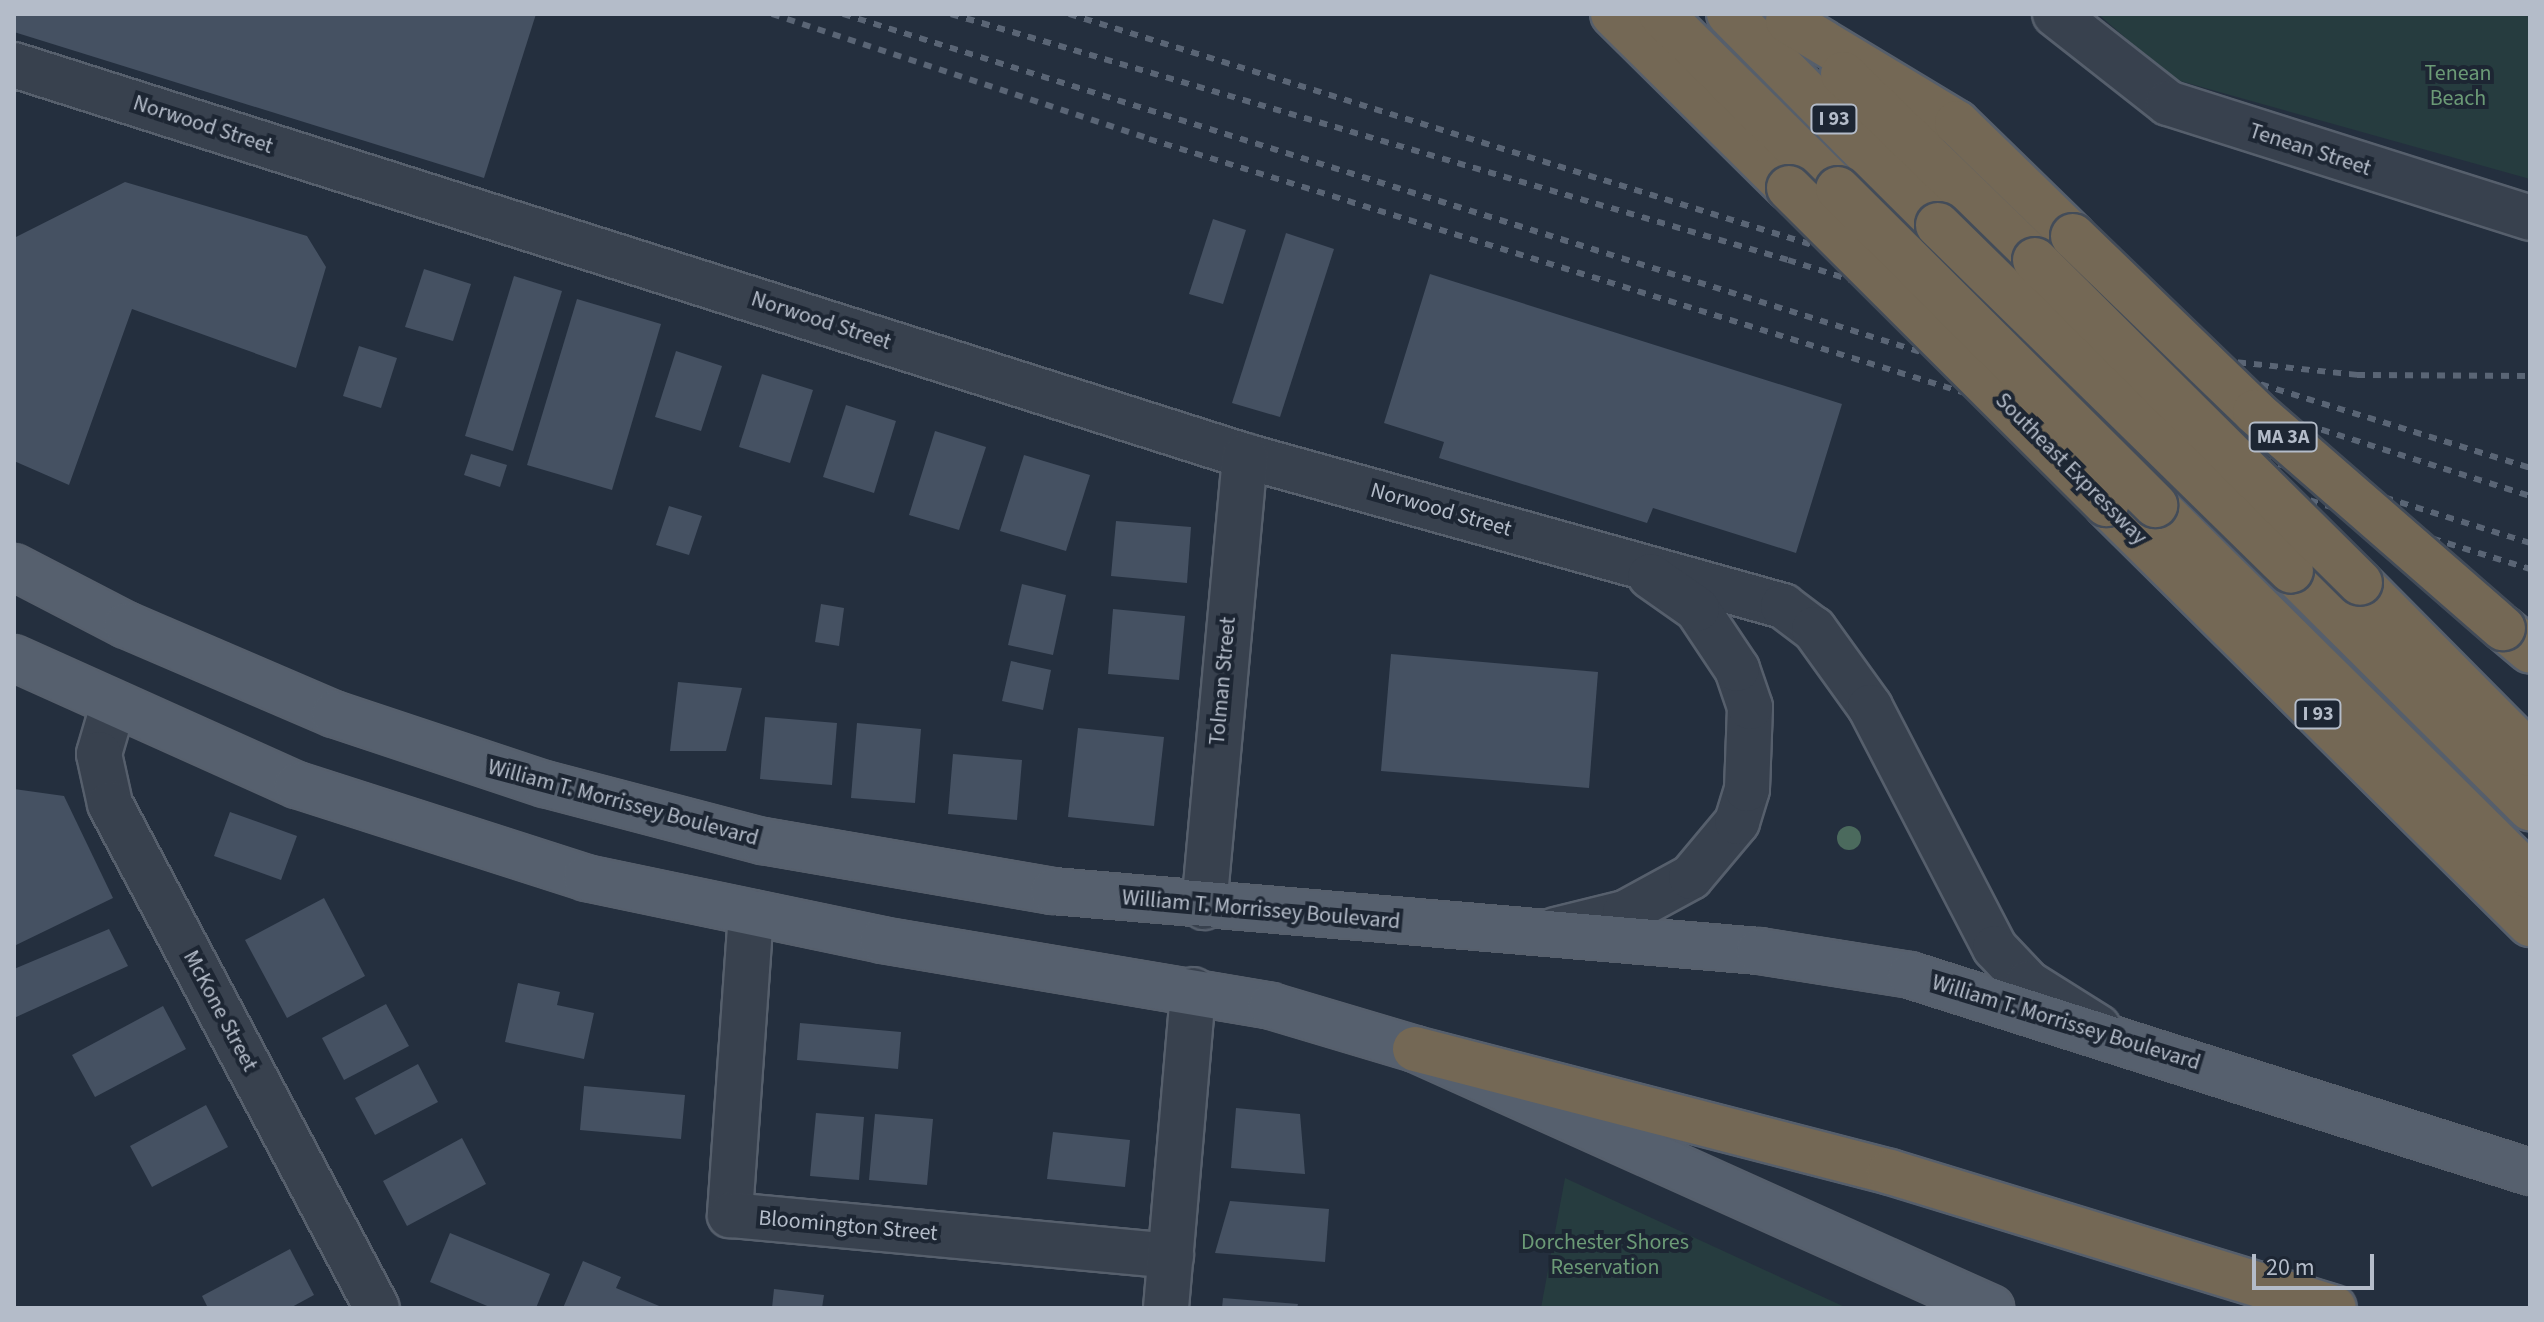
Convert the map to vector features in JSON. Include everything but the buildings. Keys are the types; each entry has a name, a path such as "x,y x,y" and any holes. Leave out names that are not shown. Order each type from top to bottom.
{"highway":[{"name":"Southeast Expressway","path":"1613,14 2530,924"},
{"name":"I 93","path":"1661,14 2530,876"},
{"name":"I 93","path":"1729,14 1938,225 2530,808"},
{"name":"I 93","path":"1784,17 2035,260 2530,754"},
{"name":"MA 3A","path":"1784,17 1957,123 2245,403 2516,640"},
{"path":"1415,1049 1890,1172 2334,1308"}],"main road":[{"name":"William T. Morrissey Boulevard","path":"14,567 263,685 545,784 892,867 1204,907 1759,951 1910,975 2110,1035 2530,1172"},
{"path":"14,658 113,706 257,769 444,836 586,878 751,913 1193,990 1415,1049 1991,1308"}],"street":[{"name":"Tenean Street","path":"2055,14 2101,57 2168,103 2530,218"},
{"name":"Norwood Street","path":"14,65 1245,456 1632,563 1747,591 1814,629 1870,707 1995,948 2028,983 2110,1035"},
{"name":"Tolman Street","path":"1204,907 1245,456"},
{"name":"Norwood Street","path":"1540,933 1625,913 1691,877 1737,822 1747,789 1750,707 1737,669 1697,609 1632,563"},
{"name":"McKone Street","path":"113,706 99,754 110,804 377,1308"},
{"name":"Bloomington Street","path":"751,913 730,1215 1171,1256"},
{"path":"1166,1308 1193,990"}],"green space":[{"name":"Tenean Beach","path":"2098,14 2530,14 2530,179 2173,79"},
{"name":"Dorchester Shores Reservation","path":"1565,1178 1847,1308 1541,1308"}],"railway":[{"path":"772,14 1149,139 2530,569"},
{"path":"843,14 2530,543"},
{"path":"951,14 1788,260 2530,496"},
{"path":"1069,14 2530,468"},
{"path":"2206,359 2357,375 2530,376"}]}
